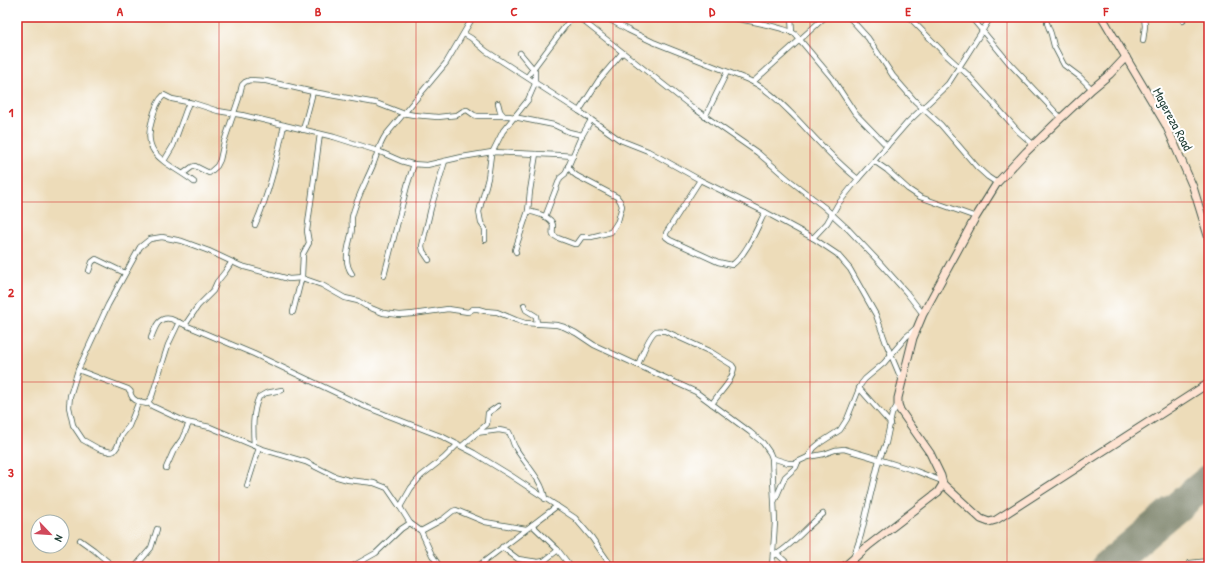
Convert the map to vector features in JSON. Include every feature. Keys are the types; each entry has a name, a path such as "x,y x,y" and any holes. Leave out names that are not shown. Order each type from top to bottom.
{"street":[{"path":"352,274 347,262 348,244 352,232 351,220 380,145 385,136 446,63 473,17"},
{"path":"527,77 572,17"},
{"path":"578,17 705,117 758,153 848,228 906,292 923,314"},
{"path":"605,17 641,36 752,82 774,96 841,165 858,179"},
{"path":"731,17 792,33 799,39 832,78 855,113 887,146"},
{"path":"791,17 792,33"},
{"path":"752,82 825,17"},
{"path":"849,17 868,38 893,76 922,108 942,125 977,167 997,183"},
{"path":"909,17 927,37 980,88 1019,132 1034,145"},
{"path":"971,17 1010,64 1061,118"},
{"path":"813,238 827,223 838,204 858,179 922,108 942,89 959,67 991,17"},
{"name":"Magereza Road","path":"1102,17 1166,125 1193,187 1209,239"},
{"path":"1143,18 1145,26 1143,41"},
{"path":"1047,23 1054,46 1064,65 1080,77 1092,89"},
{"path":"464,34 492,55 579,111 620,140 648,152 765,212 813,238 837,254 850,269 879,321 903,382"},
{"path":"486,240 485,228 481,221 479,211 488,178 492,152 504,131 528,100 535,84 536,74 534,68 520,53"},
{"path":"579,111 599,80 622,53"},
{"path":"844,567 868,546 938,492 943,483 930,453 900,410 898,398 917,327 976,217 997,183 1061,118 1110,74 1126,57"},
{"path":"705,117 727,72"},
{"path":"184,173 192,166 195,166 209,173 217,166 242,85 246,81 253,80 266,81 376,104 404,114 436,118 457,115 466,110 477,116 515,117 554,125 569,132 582,135"},
{"path":"303,130 313,92"},
{"path":"194,182 184,173 164,161 154,151 150,139 151,122 155,109 161,97 164,95 172,99 284,125 378,150 401,161 414,164 427,165 492,152 573,156"},
{"path":"164,161 173,146 189,102"},
{"path":"498,103 500,111 504,116"},
{"path":"545,217 560,178 564,175 582,135 591,120"},
{"path":"255,225 272,177 284,125"},
{"path":"293,312 302,278 303,254 309,243 307,231 320,134"},
{"path":"516,252 528,211 536,154"},
{"path":"429,260 423,251 422,246 431,208 445,161"},
{"path":"874,161 920,197 976,217"},
{"path":"384,276 414,164"},
{"path":"528,211 545,217 552,222 552,235 575,244 578,243 582,237 591,237 611,232 617,225 622,208 620,200 577,176 568,166"},
{"path":"700,180 665,234 666,238 718,262 732,265 746,248 765,212"},
{"path":"138,402 129,426 122,435 114,451 111,452 90,445 83,440 73,425 69,407 70,396 78,370 108,304 140,247 150,239 158,237 188,243 209,251 231,263 241,266 289,279 302,278 322,285 345,298 358,300 368,307 383,313 400,315 448,309 466,312 478,309 497,312 519,321 562,326 589,342 692,390 763,443 772,458 775,522 772,567"},
{"path":"89,270 93,261 96,259 125,273"},
{"path":"185,325 198,306 213,291 217,282 231,263"},
{"path":"524,305 526,310 536,316 537,324"},
{"path":"151,338 162,319 167,318 179,322 254,354 366,406 460,445 510,475 571,515 592,538 612,567"},
{"path":"149,403 168,345 179,322"},
{"path":"808,457 814,448 820,443 838,432 847,419 859,388 865,379 884,363 906,337 917,327"},
{"path":"638,365 647,343 655,332 661,330 712,352 732,365 734,368 728,381 712,404"},
{"path":"78,370 128,389 131,392 132,398 138,402 145,404 149,403 152,406 189,423 210,427 259,448 306,462 334,476 380,484 387,488 410,523 421,531 440,567"},
{"path":"772,458 791,463 798,462 808,457 844,449 858,453 916,472 943,483 981,519 989,522 996,520 1209,383"},
{"path":"859,388 890,424"},
{"path":"254,446 254,416 259,397 266,393 282,390"},
{"path":"852,560 861,535 879,460 886,443 893,411 898,404"},
{"path":"400,507 411,488 421,476 487,424 489,412 498,406"},
{"path":"166,468 189,423"},
{"path":"476,433 499,430 508,432 512,438 515,448 543,489 545,499"},
{"path":"247,486 251,478 259,448"},
{"path":"774,503 785,477 798,462"},
{"path":"477,567 557,506"},
{"path":"421,531 456,510 485,522 526,529"},
{"path":"774,554 823,514"},
{"path":"351,567 376,552 410,523"},
{"path":"532,525 550,541 571,567"},
{"path":"143,567 136,565 151,548 157,529"},
{"path":"80,540 114,567"},
{"path":"502,548 518,559 538,562 544,561 558,550"},
{"path":"774,554 786,561 791,567"},
{"path":"1190,563 1209,561"}],"runway":[{"path":"1106,567 1209,480"}]}
